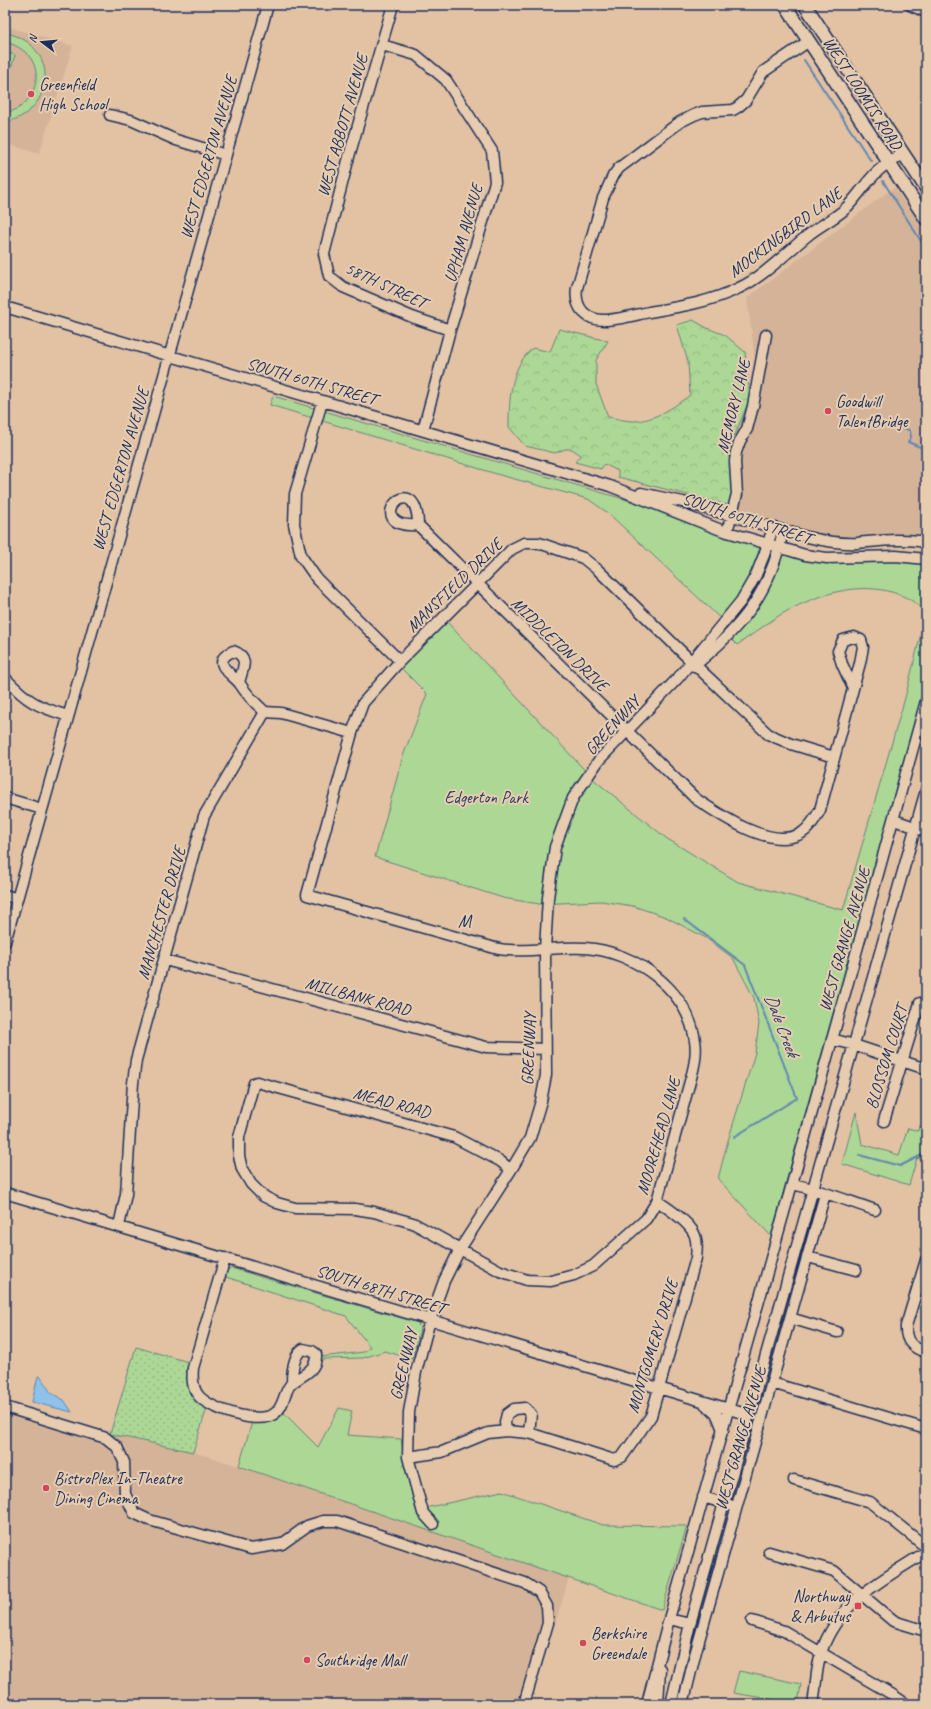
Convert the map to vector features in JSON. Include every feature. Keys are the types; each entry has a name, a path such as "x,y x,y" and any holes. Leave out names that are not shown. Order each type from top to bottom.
{"main road":[{"name":"WEST LOOMIS ROAD","path":"785,5 926,220"},
{"name":"WEST LOOMIS ROAD","path":"805,5 926,188"},
{"path":"917,205 926,215"}],"street":[{"name":"WEST EDGERTON AVENUE","path":"5,942 168,355 268,5"},
{"name":"WEST ABBOTT AVENUE","path":"324,254 350,153 393,5"},
{"path":"910,5 926,12"},
{"name":"MOCKINGBIRD LANE","path":"810,42 763,72 746,100 738,107 733,110 702,112 680,122 619,168 612,176 603,198 577,288 576,295 580,308 589,316 596,319 610,320 670,309 708,300 740,288 759,275 825,222 842,212 878,171 903,154"},
{"name":"UPHAM AVENUE","path":"382,45 416,55 446,80 492,151 495,182 450,330 423,430"},
{"path":"110,115 131,120 176,140 226,155"},
{"name":"58TH STREET","path":"324,254 329,276 343,287 412,317 450,330"},
{"name":"SOUTH 60TH STREET","path":"5,306 322,402 423,430 610,486 683,502 807,538 843,543 889,539 926,542"},
{"name":"MEMORY LANE","path":"727,532 737,494 735,462 736,452 746,429 753,406 766,335"},
{"path":"322,402 295,494 294,524 302,556 317,579 400,661"},
{"name":"SOUTH 60TH STREET","path":"610,486 727,532 805,555 827,558 896,556 926,559"},
{"name":"MIDDLETON DRIVE","path":"418,525 696,799 726,818 762,834 780,838 798,835 810,825 820,810 834,757"},
{"name":"GREENWAY","path":"693,663 748,589 768,544 778,529"},
{"name":"GREENWAY","path":"433,1524 422,1513 408,1457 409,1412 416,1372 430,1320 444,1280 460,1249 530,1138 541,1101 546,1076 545,949 548,898 555,847 573,798 599,760 693,663 734,630 751,610 768,578 779,548 778,529"},
{"name":"MANSFIELD DRIVE","path":"307,895 352,733 363,703 400,661 512,549 524,543 539,543 583,558 598,570 768,734 791,744 834,757"},
{"path":"5,678 24,697 37,705 68,716"},
{"path":"239,682 250,698 265,712 281,712 352,733"},
{"path":"834,757 853,688"},
{"name":"WEST GRANGE AVENUE","path":"647,1704 659,1654 894,820 926,701"},
{"name":"MANCHESTER DRIVE","path":"119,1226 126,1194 133,1083 136,1060 204,816 265,712"},
{"name":"WEST GRANGE AVENUE","path":"671,1704 690,1624 748,1414 926,790"},
{"path":"5,798 42,809"},
{"path":"894,820 926,831"},
{"path":"5,895 17,899"},
{"name":"MOOREHEAD LANE","path":"257,1082 254,1084 240,1138 239,1156 242,1169 251,1184 263,1196 277,1203 295,1208 354,1209 374,1212 412,1223 500,1271 527,1280 551,1281 574,1275 593,1266 646,1219 657,1201 696,1058 692,1024 676,997 660,979 625,957 602,950 584,948 509,950 488,946 307,895"},
{"name":"MILLBANK ROAD","path":"165,960 486,1048 545,1048"},
{"name":"BLOSSOM COURT","path":"884,1121 920,1002"},
{"path":"832,1039 854,1044 926,1069"},
{"name":"MEAD ROAD","path":"257,1082 454,1137 500,1161 511,1170"},
{"path":"792,1184 813,1189 875,1210"},
{"name":"SOUTH 68TH STREET","path":"5,1193 748,1414"},
{"name":"WEST GRANGE AVENUE","path":"683,1704 696,1651 825,1194"},
{"name":"MONTGOMERY DRIVE","path":"408,1457 442,1452 488,1433 506,1431 529,1433 614,1460 622,1457 651,1416 696,1258 697,1246 693,1230 668,1208 657,1201"},
{"path":"808,1256 856,1270"},
{"path":"225,1258 193,1368 192,1379 194,1388 204,1401 211,1405 261,1419 274,1414 281,1408 292,1383"},
{"path":"926,1260 906,1326 906,1334 914,1347 926,1352"},
{"path":"790,1318 837,1332"},
{"path":"772,1383 926,1429"},
{"path":"702,1401 717,1415 722,1430"},
{"path":"5,1408 106,1438 117,1447 124,1462 125,1494 134,1513 149,1520 251,1549 282,1544 307,1526 323,1521 337,1521 525,1583 539,1592 547,1606 548,1623 524,1704"},
{"path":"506,1431 505,1422 507,1414 514,1409 525,1408 531,1414 529,1433"},
{"path":"794,1480 870,1502 926,1547"},
{"path":"704,1497 737,1507"},
{"path":"769,1552 834,1571 893,1621 926,1631"},
{"path":"813,1704 821,1654 831,1630 846,1608 860,1594 926,1552"},
{"path":"669,1619 690,1624"},
{"path":"752,1621 784,1631 906,1704"},
{"path":"658,1704 659,1654"},
{"path":"643,1704 653,1680"},
{"path":"652,1704 653,1680"}],"shaded area":[{"name":"Greenfield High School","path":"5,26 73,46 39,154 5,143"},
{"path":"895,188 926,232 926,538 885,536 847,538 814,535 730,510 730,463 734,437 750,398 755,358 747,298"},
{"path":"5,1402 110,1434 193,1452 239,1466 569,1578 531,1704 5,1704"}],"green space":[{"path":"5,32 21,38 30,44 39,55 44,67 45,79 43,91 37,102 29,111 18,118 5,122 5,113 14,110 29,99 36,82 36,73 34,64 27,53 12,44 5,42"},
{"path":"5,52 15,55 5,89"},
{"path":"693,320 707,328 725,335 745,352 750,398 734,437 730,463 734,489 731,506 618,477 618,471 604,464 601,469 575,462 581,455 572,449 565,449 555,453 525,446 509,427 512,384 520,364 525,355 533,348 550,352 559,329 608,341 596,360 596,384 608,417 630,421 649,419 670,408 690,395 688,362 677,325"},
{"path":"273,396 661,510 759,546 762,549 745,586 721,619 608,513 588,499 500,475 270,405"},
{"path":"787,554 820,562 843,563 888,561 926,564 926,613 911,600 893,592 877,589 843,590 810,600 795,607 780,615 737,645 731,639 781,557"},
{"name":"Edgerton Park","path":"926,613 926,680 771,1236 718,1179 727,1144 755,1053 759,1023 754,998 733,958 706,938 666,917 633,906 601,901 539,904 503,898 375,857 403,756 427,694 401,668 447,622 593,779 666,838 738,882 843,910 905,698"},
{"path":"856,1112 862,1144 899,1155 908,1128 918,1131 919,1126 926,1128 926,1161 917,1158 909,1185 842,1164"},
{"path":"231,1268 418,1323 420,1329 412,1359 385,1351 363,1358 321,1359 320,1357 364,1352 370,1347 346,1316 223,1276 225,1272"},
{"path":"136,1347 192,1363 189,1372 207,1408 193,1452 110,1434"},
{"path":"339,1408 352,1411 347,1435 401,1439 405,1465 416,1510 502,1491 603,1525 687,1526 662,1610 239,1466 252,1422 268,1420 283,1412 318,1447"},
{"path":"739,1671 801,1684 798,1704 786,1704 776,1700 733,1693"}],"water":[{"path":"38,1376 40,1376 51,1393 64,1400 72,1412 32,1402"}],"waterway":[{"path":"804,60 871,161"},
{"path":"883,181 926,249"},
{"path":"890,421 893,424 910,431 911,437 908,442 925,449"},
{"name":"Dale Creek","path":"684,919 745,965 797,1098 734,1137"},
{"name":"Dale Creek","path":"859,1155 900,1166 926,1153"}],"place":[{"name":"Greenfield High School","path":"31,94"},
{"name":"Goodwill TalentBridge","path":"828,411"},
{"name":"BistroPlex In-Theatre Dining Cinema","path":"46,1488"},
{"name":"Northway & Arbutus","path":"858,1606"},
{"name":"Berkshire Greendale","path":"583,1643"},
{"name":"Southridge Mall","path":"307,1660"}],"district":[{"name":"M","path":"465,921"}]}
